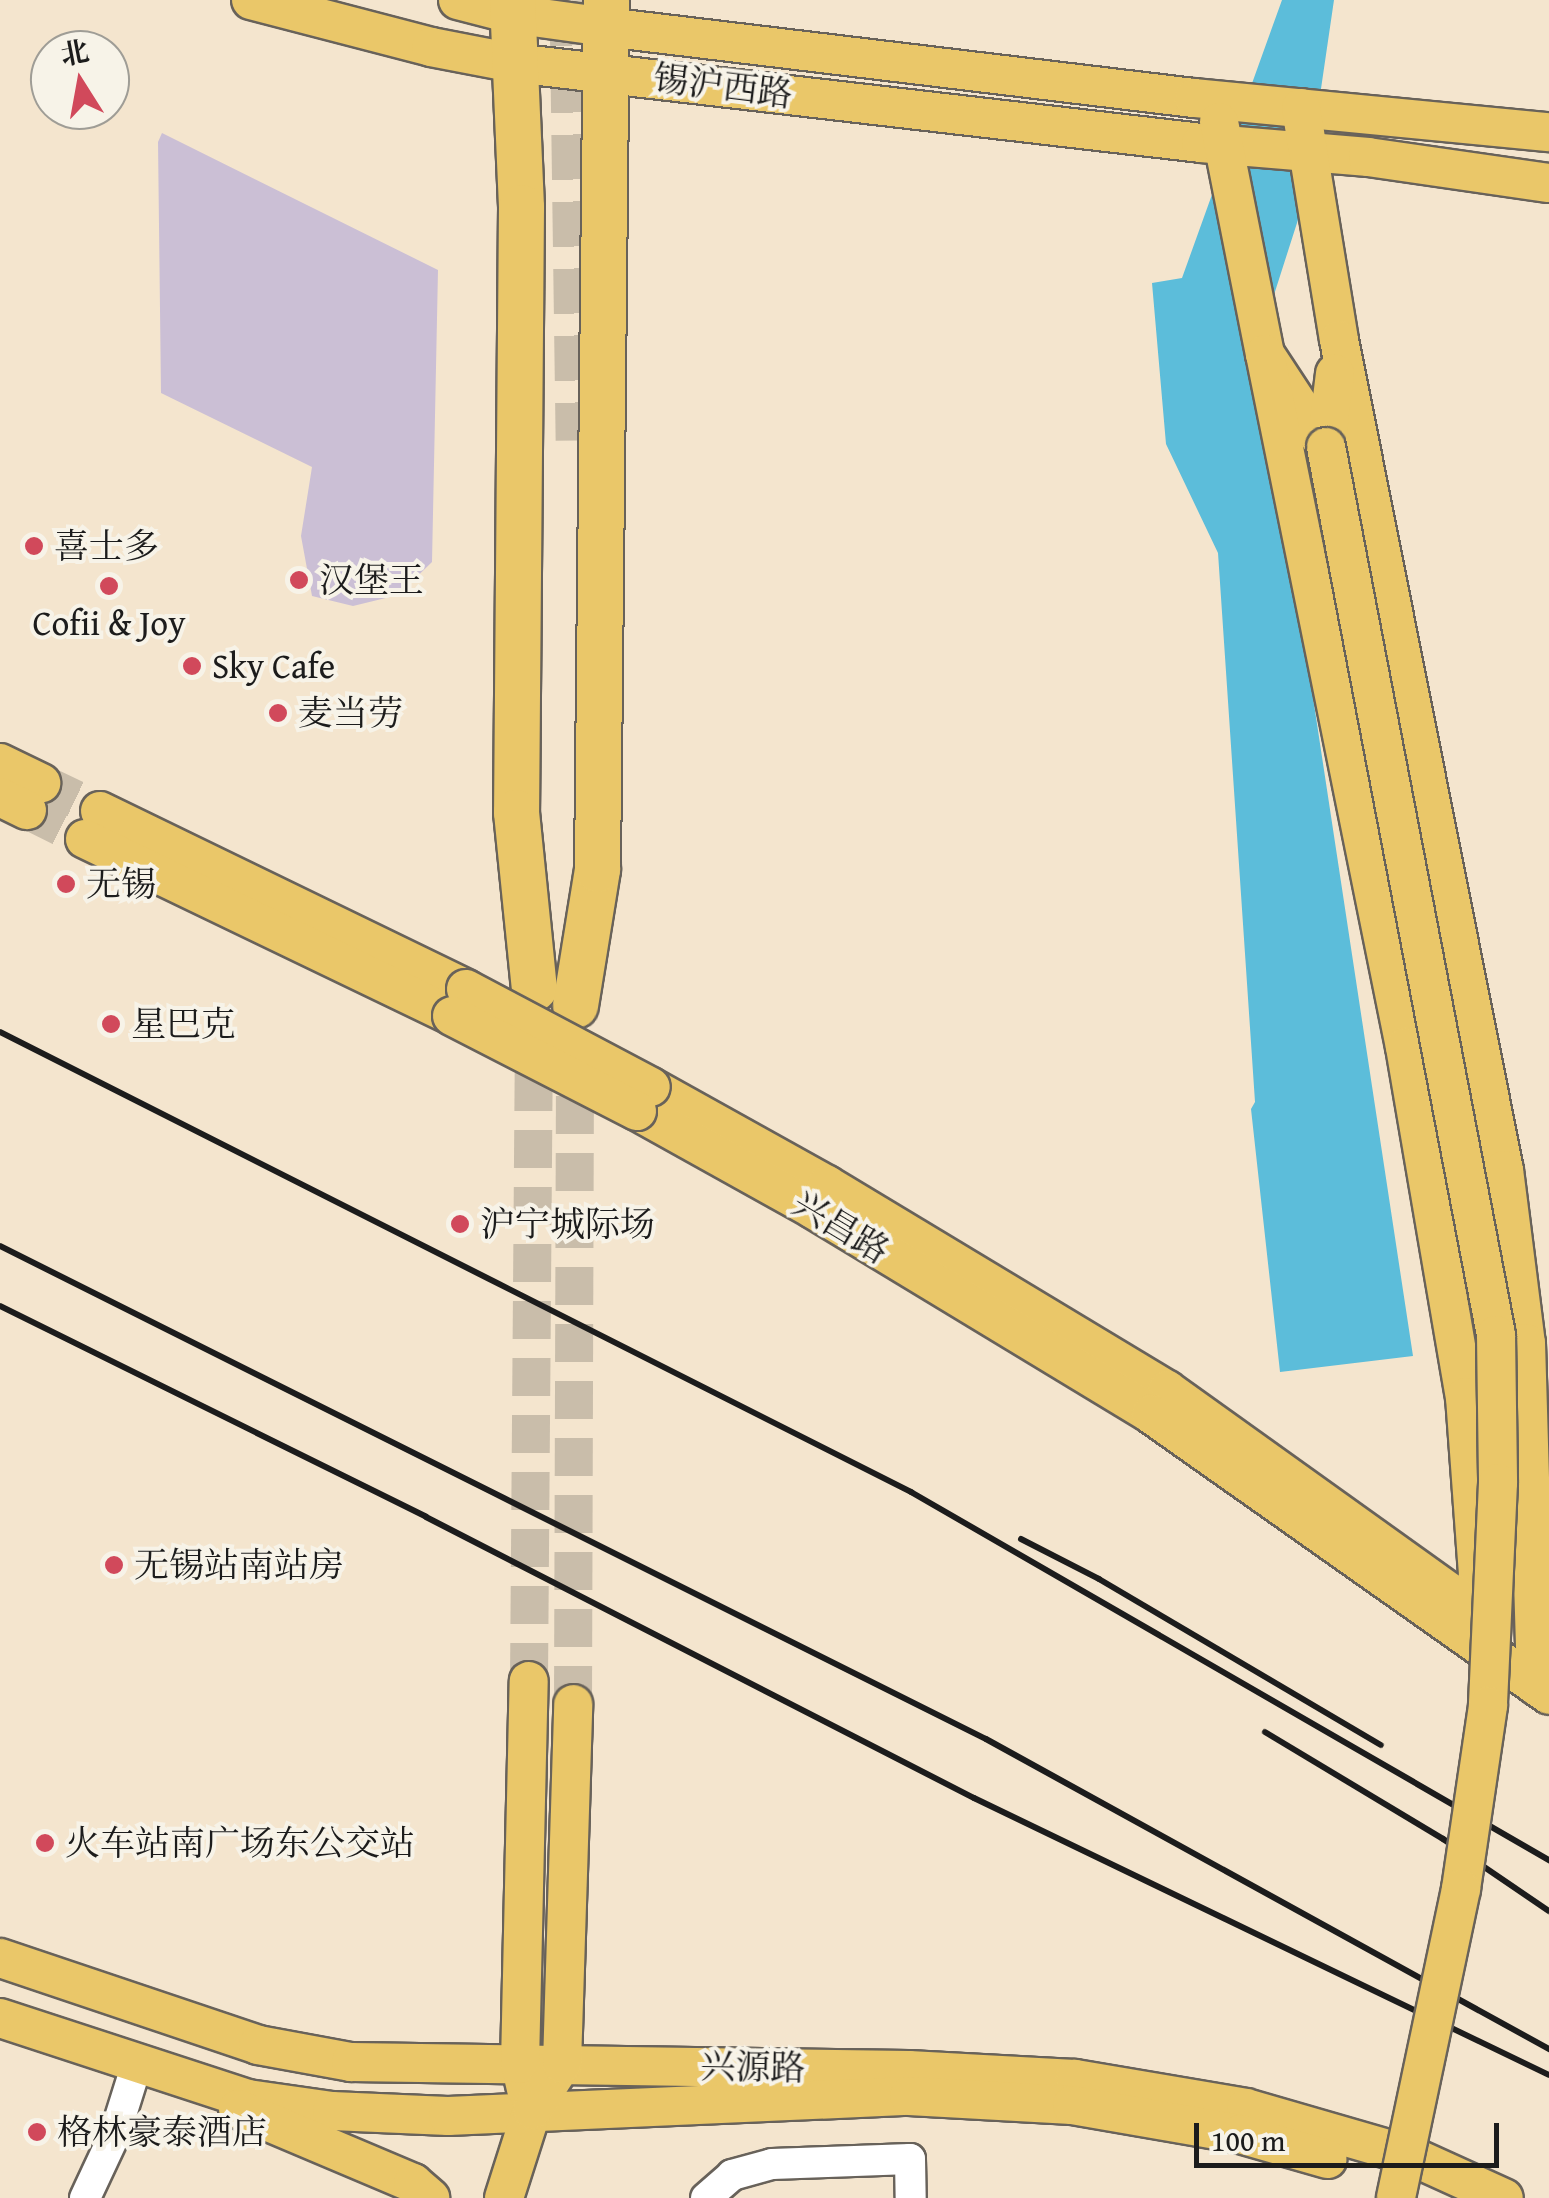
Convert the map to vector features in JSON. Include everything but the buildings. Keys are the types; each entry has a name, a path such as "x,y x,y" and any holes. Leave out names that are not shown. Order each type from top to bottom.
{"highway":[{"path":"512,7 521,207 516,812 554,996"},
{"path":"554,996 598,869 606,33"},
{"path":"548,167 554,996"},
{"path":"554,996 578,440"}],"main road":[{"name":"锡沪西路","path":"251,0 431,48 514,64 606,33 1205,99 1549,132"},
{"name":"锡沪西路","path":"458,0 512,7 606,33 1212,144 1368,158 1549,182"},
{"path":"1205,99 1212,144 1265,354 1405,1047 1465,1396 1478,1574 1474,1626"},
{"path":"1301,108 1339,340 1504,1170 1526,1343 1543,1613 1543,1675"},
{"path":"1339,340 1326,447 1496,1335 1498,1483 1488,1706 1461,1889 1396,2198"},
{"path":"1265,354 1326,447"},
{"path":"0,763 23,796"},
{"name":"兴昌路","path":"92,825 826,1185 1167,1390 1543,1675"},
{"path":"529,1681 520,2064 532,2110"},
{"path":"510,2196 532,2110 562,2064 573,1704"},
{"name":"兴源路","path":"0,1958 258,2045 351,2062 910,2070 1075,2079 1246,2108 1409,2155 1504,2198"},
{"name":"兴源路","path":"0,2018 248,2099 332,2111 448,2116 909,2096 1072,2106 1240,2134 1400,2180 1440,2198"},
{"path":"152,2069 266,2123 412,2183 430,2198"}],"street":[{"path":"86,2198 115,2134 152,2069"},
{"path":"706,2198 732,2175 772,2164 910,2159 910,2198"}],"shaded area":[{"path":"162,133 438,270 432,562 398,595 353,606 312,596 301,536 312,467 161,393 158,142"}],"water":[{"path":"1282,0 1334,0 1305,198 1255,354 1312,691 1413,1356 1280,1372 1251,1109 1255,1102 1218,553 1166,444 1152,283 1182,278"}],"tunnel":[{"path":"572,0 578,440"},
{"path":"41,783 100,811"},
{"path":"27,810 85,839"},
{"path":"529,1681 534,1030"},
{"path":"573,1704 575,1051"}],"railway":[{"path":"0,1032 911,1492 1549,1860"},
{"path":"0,1246 986,1739 1549,2049"},
{"path":"0,1306 426,1517 974,1798 1549,2075"},
{"path":"1021,1539 1099,1579 1381,1745"},
{"path":"1265,1732 1443,1839 1549,1911"}],"place":[{"name":"喜士多","path":"34,546"},
{"name":"汉堡王","path":"299,580"},
{"name":"Cofii & Joy","path":"109,586"},
{"name":"Sky Cafe","path":"192,666"},
{"name":"麦当劳","path":"278,713"},
{"name":"无锡","path":"66,884"},
{"name":"星巴克","path":"111,1024"},
{"name":"沪宁城际场","path":"460,1224"},
{"name":"无锡站南站房","path":"114,1565"},
{"name":"火车站南广场东公交站","path":"45,1843"},
{"name":"格林豪泰酒店","path":"37,2132"}]}
